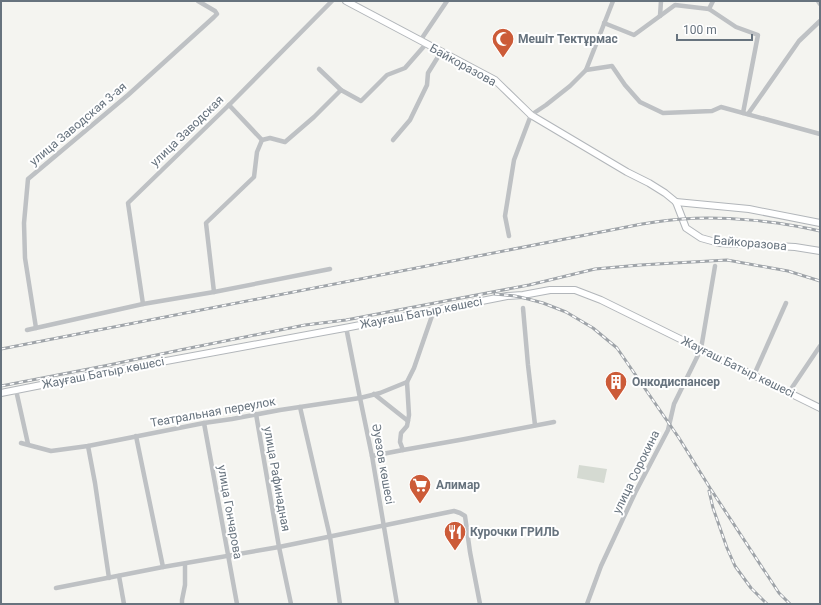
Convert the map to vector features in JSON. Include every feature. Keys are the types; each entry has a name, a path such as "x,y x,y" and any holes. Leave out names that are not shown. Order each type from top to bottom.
{"main road":[{"name":"Байкоразова","path":"346,1 494,80 531,115 665,193 676,202 686,228 701,238 719,243 795,247 820,251"},
{"path":"676,202 749,209 820,223"},
{"name":"Жауғаш Батыр көшесі","path":"1,393 506,296 523,295 550,290 576,290 601,300 820,408"}],"street":[{"name":"улица Заводская 3-ая","path":"36,328 25,258 24,223 28,179 128,95 217,14 215,11 198,1"},
{"name":"улица Заводская","path":"143,304 128,203 229,105 332,1"},
{"path":"320,68 341,90 361,101 387,74 405,68 423,43 447,1"},
{"path":"509,236 505,216 514,160 531,115 570,86 586,70 613,1"},
{"path":"660,16 661,1"},
{"path":"709,9 713,1"},
{"path":"604,23 634,35 675,5 709,9 736,27 758,35 745,113"},
{"path":"745,113 799,41 820,22"},
{"path":"393,140 410,120 427,85 428,73 441,52"},
{"path":"586,70 612,66 625,86 640,102 663,113 712,111 721,107 820,134"},
{"path":"262,140 270,138 285,142 314,117 341,90"},
{"path":"229,105 262,140"},
{"path":"214,292 206,223 254,176 257,152 262,140"},
{"name":"улица Сорокина","path":"587,604 601,566 635,493 668,430 674,404 701,349 715,266"},
{"path":"27,330 143,304 214,292 330,268"},
{"path":"754,375 786,303"},
{"path":"523,308 528,365 536,425"},
{"path":"403,450 400,442 400,433 407,426 409,415 407,382 414,368 434,310"},
{"name":"Әуезов көшесі","path":"346,327 372,456 397,604"},
{"path":"789,392 820,346"},
{"name":"Театральная переулок","path":"21,443 52,451 88,446 204,423 360,398 380,393 407,382"},
{"path":"16,390 28,444"},
{"path":"374,394 408,421"},
{"path":"300,407 330,537 340,604"},
{"name":"улица Рафинадная","path":"256,414 279,547 291,604"},
{"path":"372,456 554,422"},
{"name":"улица Гончарова","path":"204,423 237,604"},
{"path":"136,436 163,567"},
{"path":"88,446 109,578"},
{"name":"улица Рафинадная","path":"56,588 163,567 279,547 454,511 465,516 480,604"},
{"path":"182,604 185,585 185,564"},
{"path":"120,576 124,604"}],"shaded area":[{"path":"579,465 607,469 604,483 577,478"}],"railway":[{"path":"1,349 642,224 677,219 716,218 787,224 820,231"},
{"path":"1,386 305,325 346,320 529,285 595,269 727,260 788,271 820,281"},
{"path":"495,294 528,299 566,312 593,328 617,348 679,438 779,593 790,604"},
{"path":"709,491 713,508 735,566 751,588 767,604"}],"place":[{"name":"Мешіт Тектұрмас","path":"503,58"},
{"name":"Онкодиспансер","path":"616,402"},
{"name":"Алимар","path":"420,504"},
{"name":"Курочки ГРИЛЬ","path":"455,552"}]}
